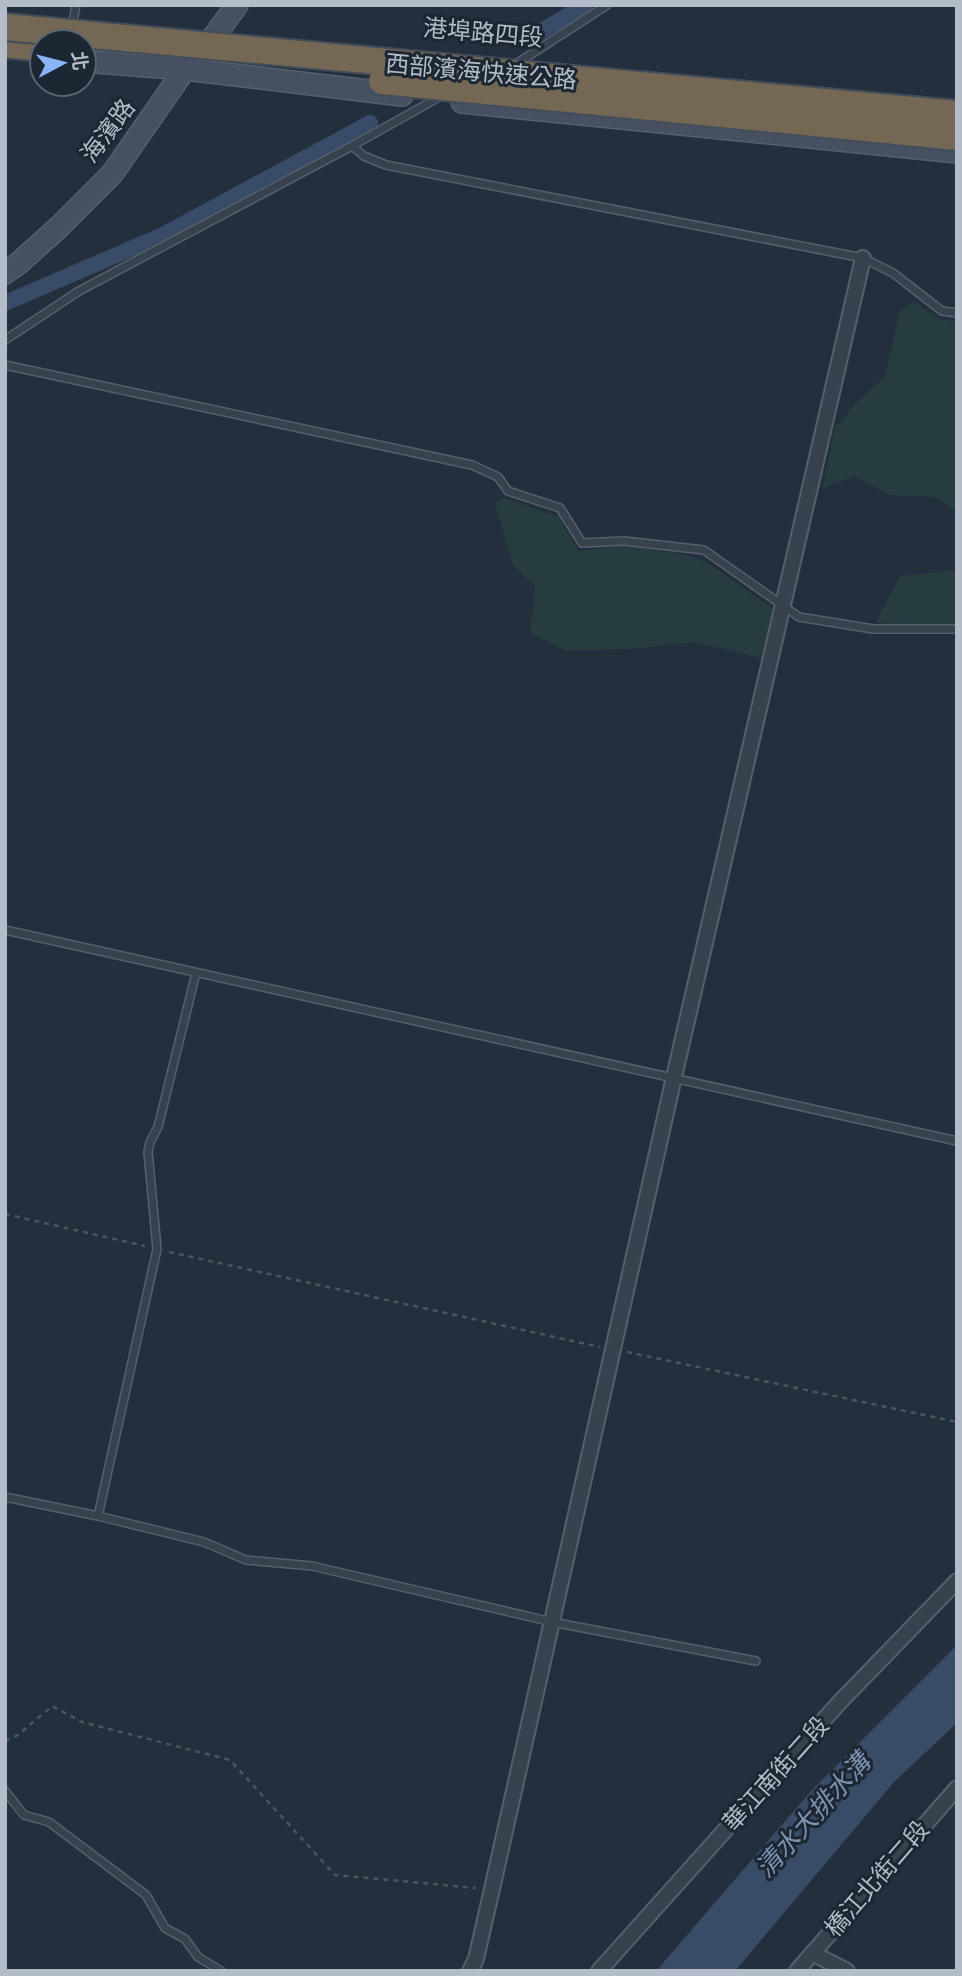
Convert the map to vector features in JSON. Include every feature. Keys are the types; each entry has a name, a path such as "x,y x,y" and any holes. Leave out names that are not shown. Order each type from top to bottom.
{"highway":[{"name":"西部濱海快速公路","path":"5,27 957,114"},
{"path":"5,44 28,46"},
{"name":"西部濱海快速公路","path":"98,52 957,137"}],"street":[{"name":"海濱路","path":"5,273 59,227 112,174 185,69 215,36 237,5"},
{"name":"港埠路四段","path":"5,15 74,13 215,36 957,104"},
{"path":"5,55 28,56"},
{"path":"98,62 185,69 434,99 957,152"},
{"path":"470,1971 476,1959 674,1077 863,258"},
{"name":"華江南街二段","path":"599,1971 838,1704 957,1581"},
{"name":"橋江北街二段","path":"797,1971 957,1788"},
{"path":"812,1953 847,1971"}],"lane":[{"path":"483,78 520,62 607,5"},
{"path":"5,340 79,291 352,146 434,99 471,83"},
{"path":"352,146 364,156 386,165 863,258 892,273 942,311 957,313"},
{"path":"5,365 472,465 498,477 508,491 560,508 582,542 624,541 704,550 799,617 873,629 957,629"},
{"path":"5,930 957,1141"},
{"path":"98,1516 157,1249 148,1152 158,1127 196,973"},
{"path":"5,1497 204,1542 246,1560 312,1566 552,1622 756,1661"},
{"path":"5,1791 24,1815 49,1822 146,1895 165,1928 185,1939 198,1957 221,1971"}],"path":[{"path":"5,1214 613,1349 957,1422"},
{"path":"5,1741 18,1735 52,1706 82,1722 230,1760 335,1875 492,1889"}],"green space":[{"path":"913,302 940,319 957,322 957,511 934,497 890,495 854,476 823,488 835,424 840,424 851,408 885,376 900,311"},
{"path":"502,497 559,517 578,551 624,546 683,554 706,562 777,611 764,659 695,642 631,649 566,651 530,633 535,586 513,565 495,504"},
{"path":"957,570 957,625 875,623 900,576"}],"water":[{"name":"清水大排水溝","path":"957,1645 957,1723 894,1782 735,1971 656,1971 812,1790"}],"waterway":[{"path":"530,38 585,5"},
{"path":"5,303 163,235 370,123"}]}
